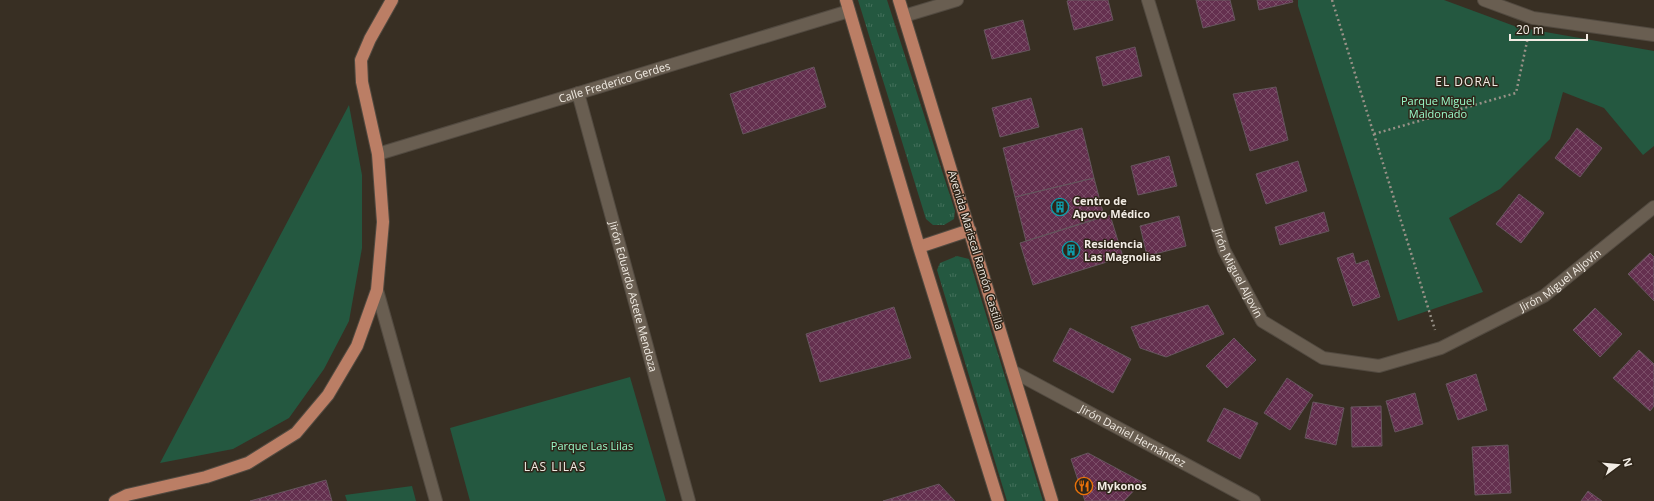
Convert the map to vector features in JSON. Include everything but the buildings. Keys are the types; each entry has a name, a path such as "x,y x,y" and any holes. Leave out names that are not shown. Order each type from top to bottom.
{"main road":[{"path":"116,501 127,495 206,477 248,463 296,433 328,395 357,346 377,290 383,222 378,154 362,82 361,60 370,39 392,0"},
{"name":"Avenida Mariscal Ramón Castilla","path":"899,0 1052,501"},
{"path":"848,5 919,247 998,501"},
{"path":"919,247 970,230"}],"street":[{"path":"904,16 957,0"},
{"name":"Jirón Miguel Aljovín","path":"1148,0 1224,250 1262,321 1323,358 1379,366 1441,348 1544,296 1654,207"},
{"path":"1484,0 1533,18 1654,35"},
{"name":"Calle Frederico Gerdes","path":"378,154 578,93 848,5"},
{"name":"Jirón Eduardo Astete Mendoza","path":"578,93 689,501"},
{"path":"377,290 436,501"},
{"name":"Jirón Daniel Hernández","path":"1012,371 1254,501"}],"path":[{"path":"1332,0 1441,348"},
{"path":"1374,134 1516,93 1533,18"}],"green space":[{"path":"858,0 887,0 955,211 954,219 944,225 933,225 926,219"},
{"name":"Parque Miguel Maldonado","path":"1298,0 1444,0 1517,27 1654,51 1654,146 1643,155 1604,108 1563,92 1550,139 1500,189 1449,218 1483,292 1398,321 1298,6"},
{"path":"349,105 362,175 362,248 349,321 324,369 289,418 233,449 160,463"},
{"path":"957,256 969,259 1043,501 1007,501 937,270 940,263"},
{"name":"Parque Las Lilas","path":"630,377 666,501 470,501 450,428"},
{"path":"412,486 416,501 347,501 345,495"}],"place":[{"name":"Centro de Apovo Médico","path":"1060,207"},
{"name":"Residencia Las Magnolias","path":"1071,250"},
{"name":"Mykonos","path":"1084,486"}],"district":[{"name":"EL DORAL","path":"1467,82"},
{"name":"LAS LILAS","path":"555,467"}]}
